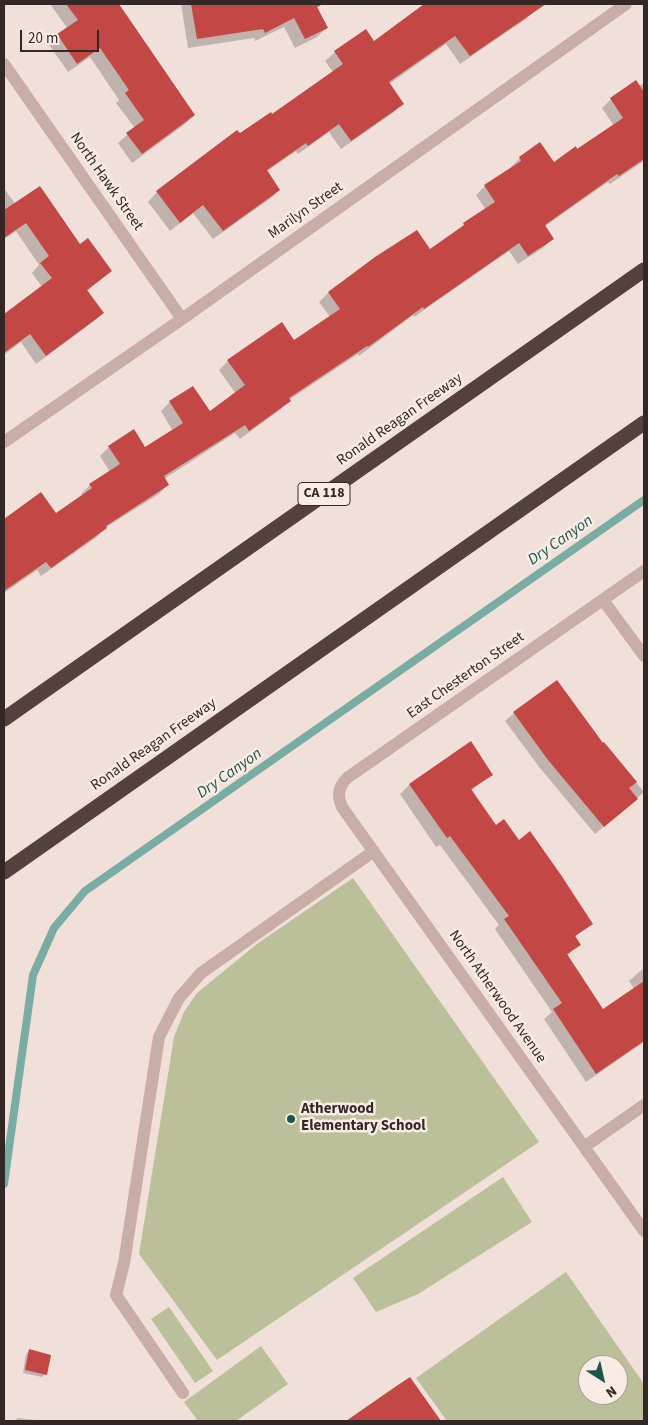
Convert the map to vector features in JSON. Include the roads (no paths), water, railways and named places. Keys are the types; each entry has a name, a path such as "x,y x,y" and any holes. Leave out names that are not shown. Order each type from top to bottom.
{"highway":[{"name":"Ronald Reagan Freeway","path":"4,719 644,270"},
{"name":"Ronald Reagan Freeway","path":"4,872 644,423"}],"street":[{"name":"Marilyn Street","path":"4,442 182,319 626,4"},
{"name":"North Hawk Street","path":"4,64 182,319"},
{"name":"East Chesterton Street","path":"347,778 644,571"},
{"path":"604,600 644,656"},
{"name":"North Atherwood Avenue","path":"347,778 340,786 338,797 342,807 644,1232"},
{"path":"183,1392 116,1295 124,1262 159,1037 179,998 200,973 374,851"},
{"path":"584,1147 644,1105"}],"waterway":[{"name":"Dry Canyon","path":"4,1184 33,975 54,928 85,891 644,500"}],"place":[{"name":"Atherwood Elementary School","path":"291,1119"}]}
